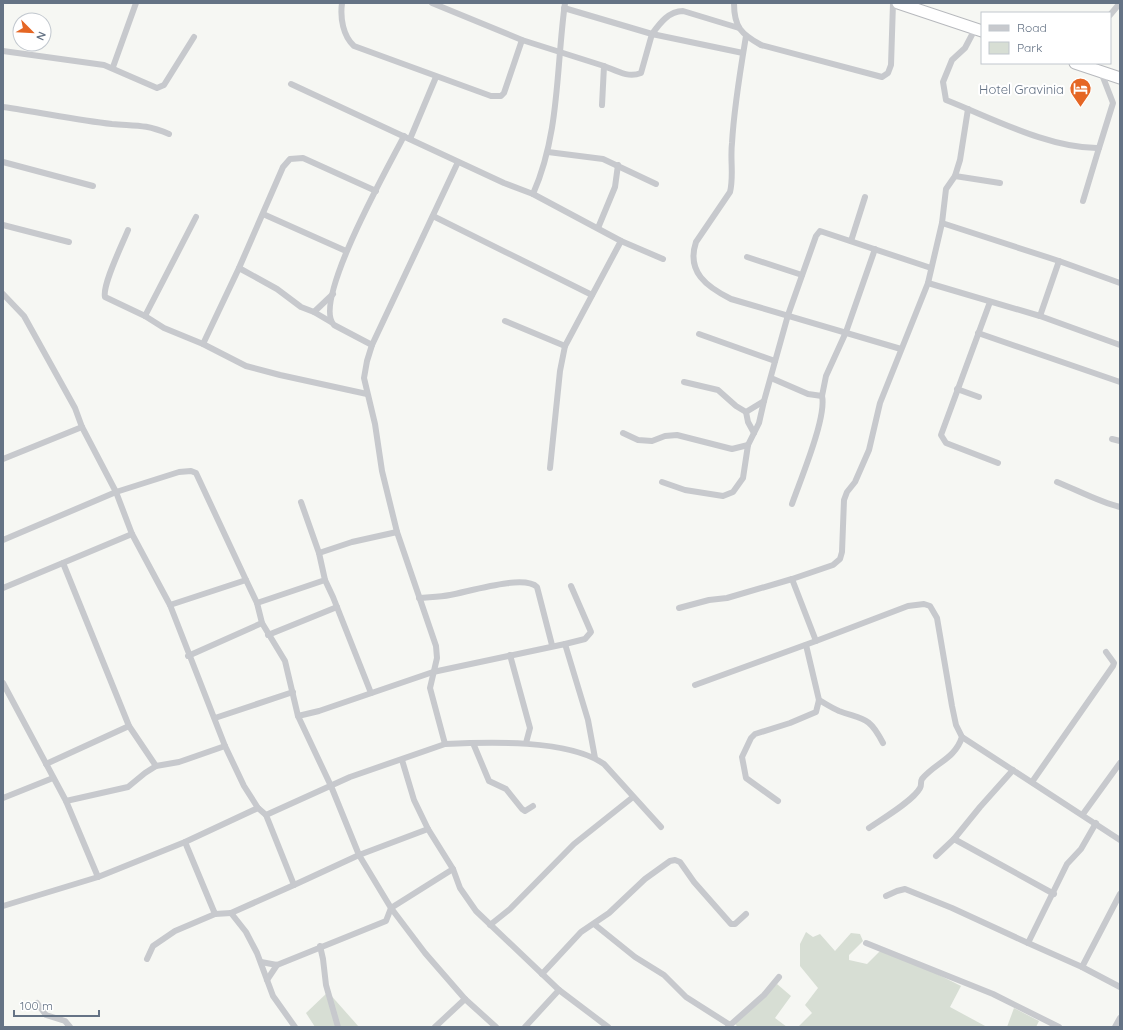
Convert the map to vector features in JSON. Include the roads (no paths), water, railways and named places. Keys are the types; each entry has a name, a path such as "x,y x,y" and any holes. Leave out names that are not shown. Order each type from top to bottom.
{"highway":[{"path":"898,3 979,30"},
{"path":"1078,64 1120,78"}],"street":[{"path":"113,68 136,3"},
{"path":"342,3 344,30 348,40 354,46 491,96 501,96 504,93 522,40"},
{"path":"432,3 522,40 604,66 627,75 641,73 652,34 659,24 674,11 683,11 739,28"},
{"path":"734,3 734,11 739,28 746,36 761,45 882,77 888,73 891,65 893,3"},
{"path":"1111,14 1120,3"},
{"path":"533,194 543,170 548,152 561,52 565,5 652,34 743,53"},
{"path":"979,30 965,48 952,60 943,82 946,100 1038,136 1068,146 1099,148"},
{"path":"746,36 736,95 731,145 732,183 730,192 696,242 694,250 694,265 702,280 714,291 731,299 901,349"},
{"path":"3,50 95,62 113,68 153,87 160,88 164,85 194,37"},
{"path":"602,105 604,66"},
{"path":"1083,201 1113,103 1101,72"},
{"path":"331,322 330,310 333,294 338,272 346,251 376,191 407,138 436,77"},
{"path":"291,84 458,162 533,194 621,241 663,259"},
{"path":"3,107 113,124 140,124 153,127 169,134"},
{"path":"679,608 709,600 727,598 792,579 833,565 840,559 842,552 844,500 847,492 855,482 869,450 880,403 928,283 942,223 946,189 955,176 960,160 968,109"},
{"path":"548,152 603,159 656,184"},
{"path":"203,344 239,268 283,167 290,160 303,158 376,191"},
{"path":"3,162 92,186"},
{"path":"445,744 430,688 437,652 397,532 382,471 375,424 367,394 364,370 372,345 391,301 458,162"},
{"path":"598,228 615,187 618,165"},
{"path":"955,176 1000,183"},
{"path":"851,241 865,197"},
{"path":"263,214 346,251"},
{"path":"433,216 592,295"},
{"path":"145,316 196,217"},
{"path":"942,223 1059,261 1120,283"},
{"path":"3,225 69,242"},
{"path":"128,230 110,273 104,293 105,297 145,316 164,328 203,344 246,366 367,394"},
{"path":"662,482 685,490 723,496 733,492 743,478 748,446 763,414 764,401 788,315 816,236 820,231 931,268"},
{"path":"550,468 560,371 566,346 621,241"},
{"path":"792,504 824,408 822,396 829,366 846,332 875,249"},
{"path":"747,257 802,276"},
{"path":"1040,316 1059,261"},
{"path":"239,268 277,289 301,307 314,312 372,345"},
{"path":"928,283 1040,316 1120,344"},
{"path":"3,294 24,316 75,408 82,427 116,492 132,534 170,605 188,656 215,718 225,746 244,786 258,808 266,815 294,884"},
{"path":"314,312 333,294"},
{"path":"990,302 942,429 941,436 946,443 998,463"},
{"path":"506,321 566,346"},
{"path":"978,333 1120,382"},
{"path":"699,334 775,361"},
{"path":"771,378 808,394 822,396"},
{"path":"684,382 718,390 736,406 746,412 748,422 754,433"},
{"path":"957,389 979,397"},
{"path":"746,412 764,401"},
{"path":"3,459 82,427"},
{"path":"623,433 638,440 652,441 665,436 677,435 732,449 748,446"},
{"path":"1112,439 1120,441"},
{"path":"3,540 116,492 179,472 191,471 196,473 257,603 262,623 268,635 285,660 298,716 331,786 359,855 391,908 425,953 465,999 496,1027"},
{"path":"1057,482 1096,498 1106,504 1120,507"},
{"path":"301,502 319,553 325,580 371,693"},
{"path":"319,553 352,542 397,532"},
{"path":"3,588 132,534"},
{"path":"63,563 129,726 156,766"},
{"path":"792,579 816,641"},
{"path":"170,605 246,580"},
{"path":"257,603 325,580"},
{"path":"419,598 449,596 508,583 533,584 538,587 552,645"},
{"path":"298,716 320,711 433,672 585,639 591,632 571,586"},
{"path":"695,685 908,606 924,604 930,606 935,611 937,618 952,706 956,725 962,737 1066,805 1083,814 1120,840"},
{"path":"268,635 337,607"},
{"path":"188,656 262,623"},
{"path":"565,644 588,720 595,758"},
{"path":"778,801 746,778 742,757 746,746 755,734 790,723 816,712 820,700 806,644"},
{"path":"1032,782 1113,666 1114,663 1106,652"},
{"path":"510,655 530,728 526,743"},
{"path":"3,683 66,801 98,878"},
{"path":"215,718 293,692"},
{"path":"820,700 838,711 862,717 876,729 883,743"},
{"path":"46,764 129,726"},
{"path":"869,828 896,810 915,793 920,788 922,779 954,753 959,746 962,737"},
{"path":"473,743 489,781 506,789 522,810 525,811 533,806"},
{"path":"266,815 350,777 445,744 526,743 581,753 595,758 604,764 661,827"},
{"path":"66,801 128,787 144,773 156,766 179,762 225,746"},
{"path":"402,760 414,800 428,829 452,869 460,888 476,911 559,990 608,1027"},
{"path":"1083,814 1120,763"},
{"path":"936,856 954,839 1013,770"},
{"path":"3,798 53,778"},
{"path":"490,925 510,909 574,844 633,797"},
{"path":"3,906 98,878 186,842 258,808"},
{"path":"1028,944 1068,864 1081,850 1096,824"},
{"path":"147,959 153,946 175,931 215,914 231,913 359,855 428,829"},
{"path":"954,839 1054,894"},
{"path":"186,842 215,914"},
{"path":"542,974 580,932 610,913 645,879 670,861 675,860 680,862 694,882 731,924 735,924 746,914"},
{"path":"261,962 276,965 320,946 371,928 386,921 391,908 452,869"},
{"path":"886,896 897,890 905,889 952,908 1120,987"},
{"path":"1082,968 1120,894"},
{"path":"231,913 246,932 261,962 273,996 295,1027"},
{"path":"594,924 635,957 664,975 686,997 729,1026 764,995 779,977"},
{"path":"866,943 934,969 966,985 993,994 1059,1027"},
{"path":"320,946 326,985 338,1027"},
{"path":"267,980 276,965"},
{"path":"525,1027 559,990"},
{"path":"435,1027 465,999"},
{"path":"37,1003 46,1015 65,1021 70,1027"},
{"path":"1115,1027 1120,1018"}],"place":[{"name":"Hotel Gravinia","path":"1080,108"}]}
